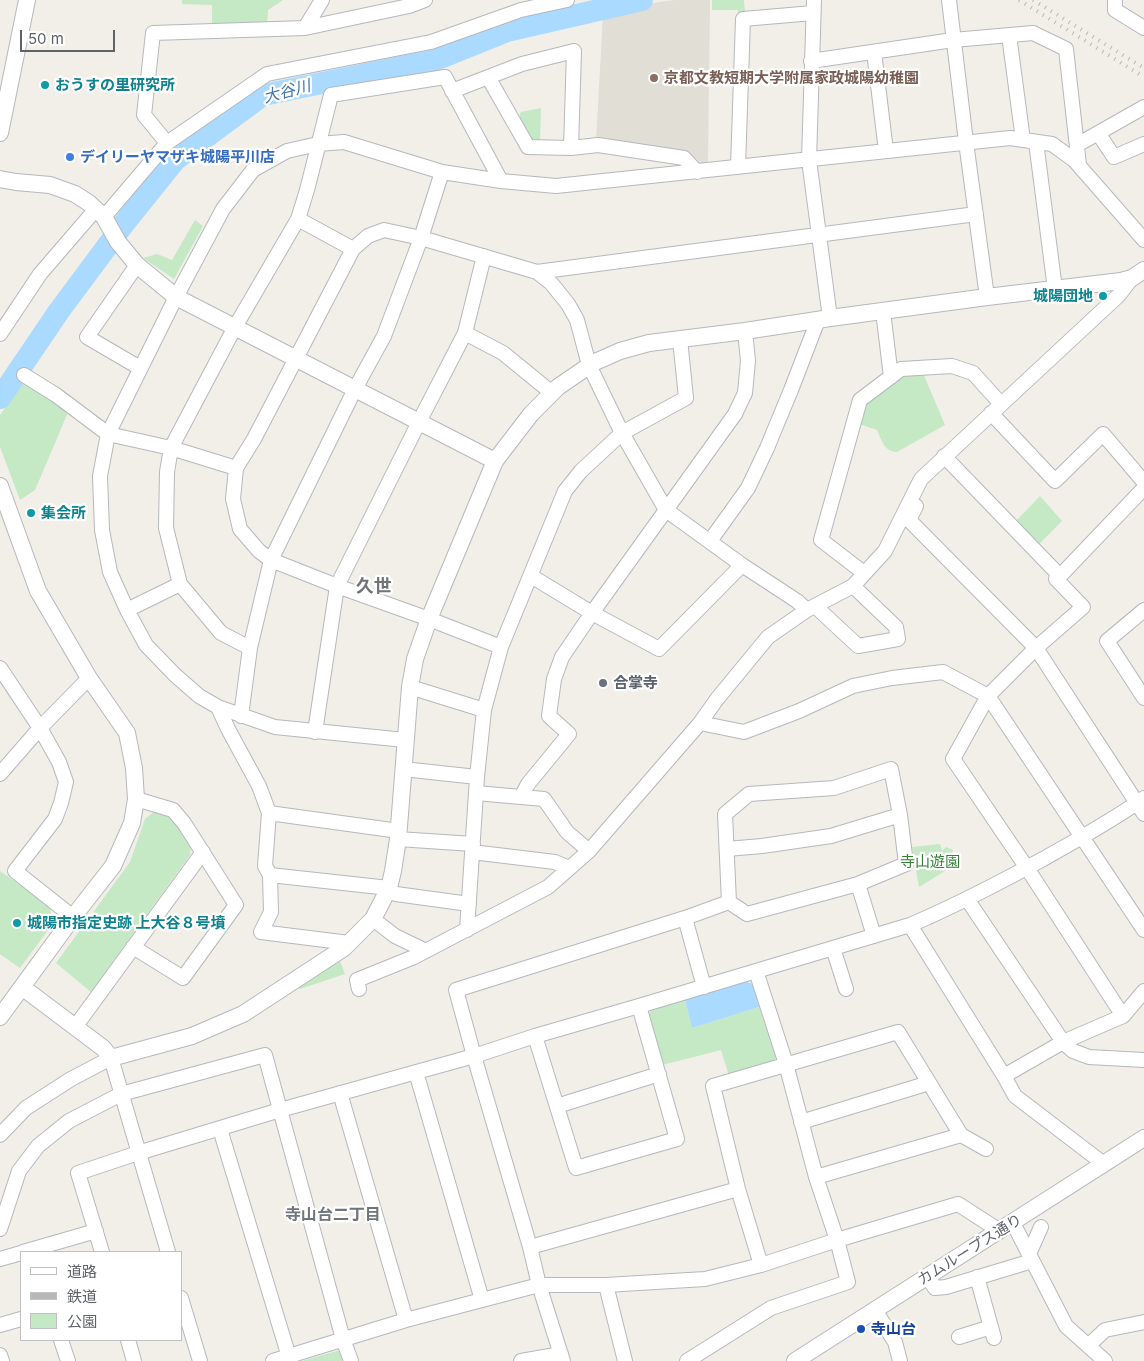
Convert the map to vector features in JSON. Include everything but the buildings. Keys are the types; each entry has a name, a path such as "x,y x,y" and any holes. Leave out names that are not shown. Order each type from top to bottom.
{"street":[{"path":"1,127 4,89 27,0"},
{"path":"305,28 322,0"},
{"path":"167,143 144,116 153,32 305,28 425,0"},
{"path":"0,334 40,274 107,225 167,143 267,74 431,42 520,10 567,0"},
{"path":"948,0 987,297"},
{"path":"1114,0 1115,10 1144,28"},
{"path":"710,541 748,488 824,319 819,234 809,160 813,7 743,19 738,167"},
{"path":"811,61 953,40 1033,33 1066,49 1079,165"},
{"path":"1009,35 1030,141 1055,289"},
{"path":"452,91 522,64 574,50 571,148"},
{"path":"874,52 886,151"},
{"path":"250,648 221,633 180,584 166,528 167,472 171,448 235,327 298,219 308,190 331,95 445,77 501,181"},
{"path":"488,77 528,147 571,148 598,145 684,158 697,172"},
{"path":"1077,145 1144,107"},
{"path":"1098,133 1114,157 1144,144"},
{"path":"405,740 275,727 218,707 199,696 146,645 127,610 110,572 102,530 100,476 108,434 176,297 223,209 253,170 287,151 318,144 344,142 442,172 501,181 556,186 1010,138 1052,144 1074,160 1144,240"},
{"path":"241,716 250,648 271,560 355,389 384,336 421,238 442,172"},
{"path":"0,179 50,185 75,194 107,225 137,265 176,297 495,461"},
{"path":"537,272 976,214"},
{"path":"298,219 352,249"},
{"path":"501,647 271,560 259,551 240,529 233,498 236,468 254,439 352,249 368,236 384,230 421,238 537,272 551,283 568,304 577,320 589,365 622,433 666,510 742,565 811,608 858,646 898,640 896,627 853,586"},
{"path":"314,732 337,586 465,333 484,256"},
{"path":"137,265 86,337 140,368"},
{"path":"0,1134 26,1108 71,1079 111,1058 192,1036 243,1014 344,948 373,919 388,889 393,871 398,835 410,687 415,659 429,619 495,461 531,414 552,392 589,365 620,351 649,343 987,297 1107,283 1138,274"},
{"path":"359,989 357,980 414,957 548,887 589,851 700,723 717,699 768,637 811,608 853,586 886,551 921,479 1119,295 1138,274"},
{"path":"883,311 891,377"},
{"path":"521,797 528,784 569,734 549,716 554,680 562,657 736,414 745,393 748,361 745,331"},
{"path":"465,333 503,353 552,392"},
{"path":"467,930 477,777 484,710 501,647 565,491 581,471 622,433 686,398 680,339"},
{"path":"864,573 821,540 860,400 901,369 952,366 973,373 996,408 1055,481 1103,434 1144,482"},
{"path":"24,375 56,395 108,434 171,448 236,468"},
{"path":"940,460 1060,576"},
{"path":"102,1251 78,1173 280,1110 474,1056 535,1036 910,925 948,909 1142,805 1036,648 909,520 940,460"},
{"path":"0,486 38,591 89,678 126,733 134,768 136,799 132,822 113,866 0,1017"},
{"path":"1123,1016 1027,868 953,759 988,696 1036,648 1084,607 1056,579 1144,488"},
{"path":"531,576 592,613 659,649 742,565"},
{"path":"127,610 180,584"},
{"path":"1144,610 1107,641 1144,698"},
{"path":"0,668 40,728 59,762 66,782 56,819 15,871 73,917"},
{"path":"700,723 744,732 799,711 853,686 892,678 943,672 988,696 1144,930"},
{"path":"0,774 40,728 89,678"},
{"path":"410,687 484,710"},
{"path":"218,707 259,786 269,813 265,866 270,875 271,912 261,932 349,943"},
{"path":"403,769 477,777"},
{"path":"891,769 900,815 906,864 858,884 747,914 729,902 725,814 748,794 834,788 891,769"},
{"path":"476,793 544,799 567,832 589,851"},
{"path":"134,947 183,978 236,905 184,823 173,810 136,799"},
{"path":"269,813 555,862 569,868"},
{"path":"727,849 831,836 900,815"},
{"path":"74,1027 203,852"},
{"path":"270,875 388,889 396,894 469,904"},
{"path":"858,884 874,936"},
{"path":"967,899 1062,1042 1073,1051 1089,1057 1144,1060"},
{"path":"521,1361 562,1358 539,1285 530,1247 456,990 685,918 729,902"},
{"path":"685,918 704,987"},
{"path":"373,919 396,936 426,950"},
{"path":"910,925 1015,1096 1104,1164"},
{"path":"833,948 846,989"},
{"path":"687,1361 771,1308 848,1282 837,1240 816,1177 786,1064 756,971"},
{"path":"22,988 103,1048 111,1058 168,1251"},
{"path":"1004,1076 1062,1042 1123,1016 1144,991"},
{"path":"535,1036 576,1168 677,1139 640,1006"},
{"path":"761,1265 738,1189 713,1086 898,1032 962,1135 986,1149"},
{"path":"0,1229 19,1171 38,1146 69,1121 121,1094 265,1055 343,1339 351,1361"},
{"path":"416,1072 482,1300"},
{"path":"557,1106 659,1074"},
{"path":"801,1122 929,1083"},
{"path":"340,1094 406,1320"},
{"path":"220,1129 289,1356"},
{"path":"816,1177 962,1135"},
{"name":"カムループス通り","path":"795,1361 1144,1138"},
{"path":"530,1247 738,1189"},
{"path":"273,1361 406,1320 539,1285 606,1285 705,1279 761,1265 958,1204 1006,1227 1031,1257 1066,1326 1095,1355 1105,1330 1144,1322"},
{"path":"1031,1257 1041,1227"},
{"path":"29,1251 96,1231"},
{"path":"0,1259 20,1254"},
{"path":"927,1276 936,1288 946,1288 1031,1257"},
{"path":"959,1337 992,1333 977,1277"},
{"path":"606,1285 625,1361"},
{"path":"182,1301 200,1361"},
{"path":"875,1310 895,1342 900,1361"},
{"path":"0,1325 20,1319"},
{"path":"61,1341 68,1361"},
{"path":"128,1341 134,1361"},
{"path":"0,1355 2,1361"}],"shaded area":[{"name":"京都文教短期大学附属家政城陽幼稚園","path":"675,0 710,0 708,163 703,164 687,153 596,141 603,15"}],"green space":[{"path":"182,0 283,0 268,10 267,24 212,24 212,5 182,4"},
{"path":"712,0 744,0 745,13 738,14 738,10 712,10"},
{"path":"541,108 540,142 528,138 517,121 521,112"},
{"path":"195,220 203,226 174,279 143,258 157,254 172,260"},
{"path":"903,373 923,373 945,425 897,452 886,448 877,430 859,424 864,403"},
{"path":"24,381 69,410 35,490 20,500 0,447 0,415"},
{"path":"1040,496 1062,521 1036,547 1014,523"},
{"path":"156,810 171,816 191,847 190,855 91,992 56,963 130,862 145,819"},
{"name":"寺山遊園","path":"940,844 942,851 946,847 953,850 952,863 945,871 919,887 912,847"},
{"path":"0,871 50,906 52,925 20,968 0,954"},
{"path":"340,961 345,974 300,989 298,986"},
{"path":"685,1000 692,1028 759,1007 776,1057 773,1062 729,1076 721,1050 662,1065 648,1017 652,1008"},
{"path":"344,1349 348,1361 302,1361"}],"water":[{"path":"744,981 753,984 759,1007 692,1028 685,1000"}],"waterway":[{"name":"大谷川","path":"0,398 59,311 126,221 175,160 263,95 435,60 507,31 642,0"}],"railway":[{"path":"1019,0 1144,77"},
{"path":"1033,0 1144,68"}],"place":[{"name":"京都文教短期大学附属家政城陽幼稚園","path":"654,78"},
{"name":"おうすの里研究所","path":"45,85"},
{"name":"デイリーヤマザキ城陽平川店","path":"70,157"},
{"name":"城陽団地","path":"1103,296"},
{"name":"集会所","path":"31,513"},
{"name":"合掌寺","path":"603,683"},
{"name":"城陽市指定史跡 上大谷８号墳","path":"17,923"},
{"name":"寺山台","path":"861,1329"}],"district":[{"name":"久世","path":"374,587"},
{"name":"寺山台二丁目","path":"333,1215"}]}
